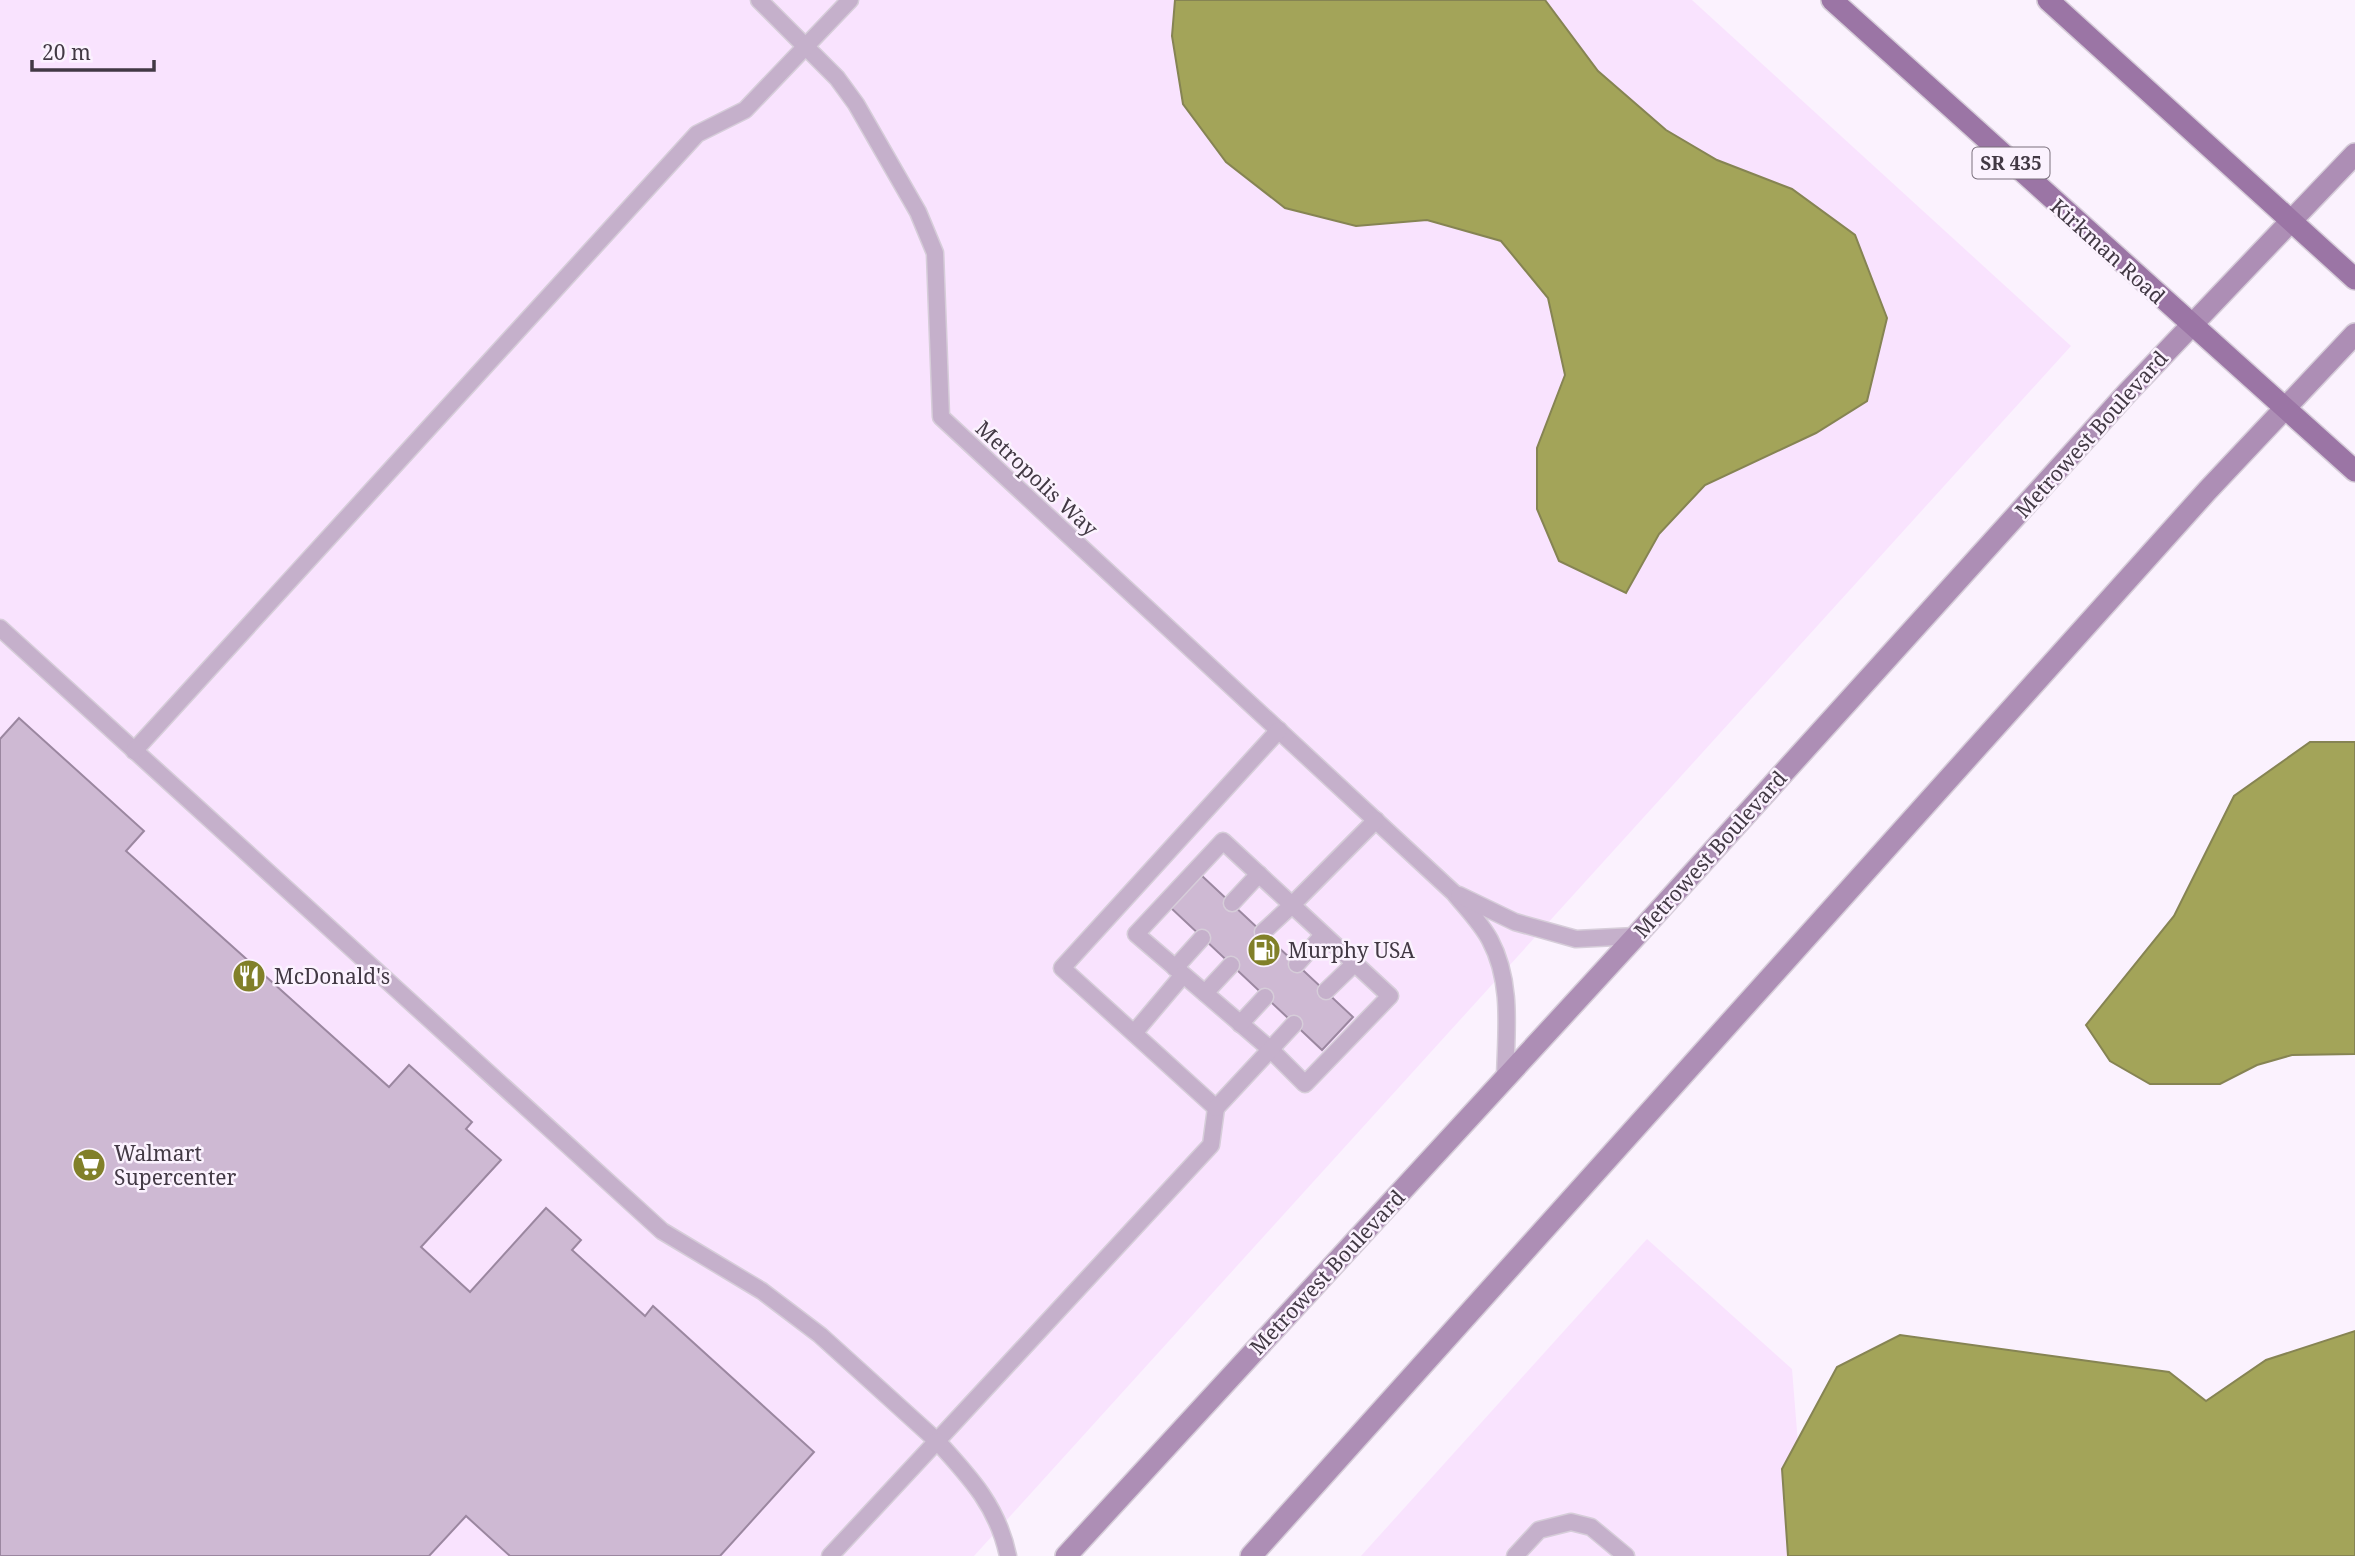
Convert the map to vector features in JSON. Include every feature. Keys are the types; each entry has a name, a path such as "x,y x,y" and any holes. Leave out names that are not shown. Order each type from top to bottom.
{"main road":[{"name":"Kirkman Road","path":"1832,0 2355,471"},
{"path":"2048,0 2355,279"}],"street":[{"name":"Metrowest Boulevard","path":"1066,1556 1636,936 2127,393 2355,154"},
{"path":"1251,1556 2207,491 2355,334"}],"lane":[{"name":"Metropolis Way","path":"758,0 837,78 856,104 918,212 935,253 941,417 1454,893"},
{"path":"134,751 697,134 745,110 850,0"},
{"path":"0,628 662,1231 772,1298 820,1335 937,1441 975,1483 1003,1531 1008,1556"},
{"path":"1216,1108 1062,968 1279,730"},
{"path":"1263,932 1376,820"},
{"path":"1223,841 1292,905 1390,996 1305,1084 1270,1049 1136,934 1223,841"},
{"path":"1232,904 1259,874"},
{"path":"1454,893 1515,922 1576,939 1636,936"},
{"path":"1454,893 1490,939 1502,970 1507,997 1505,1079"},
{"path":"1297,964 1323,935"},
{"path":"1133,1033 1202,937"},
{"path":"1326,991 1355,963"},
{"path":"1205,993 1231,965"},
{"path":"1240,1024 1265,997"},
{"path":"830,1556 1211,1145 1216,1108 1294,1024"},
{"path":"1515,1556 1539,1530 1571,1522 1591,1527 1626,1556"}],"shaded area":[{"path":"0,0 1692,0 2071,346 974,1556 0,1556"},
{"path":"1175,0 1545,0 1598,71 1666,130 1717,160 1792,189 1855,235 1887,318 1867,401 1816,433 1705,485 1659,534 1626,593 1559,561 1537,509 1537,448 1565,375 1548,298 1501,241 1427,220 1356,226 1285,208 1226,162 1183,104 1172,36"},
{"path":"2310,742 2355,742 2355,1054 2292,1055 2257,1065 2220,1084 2150,1084 2110,1061 2086,1025 2174,916 2234,796"},
{"path":"1647,1239 1792,1369 1807,1556 1361,1556"},
{"path":"2355,1331 2355,1556 1788,1556 1782,1469 1837,1367 1900,1335 2169,1372 2206,1401 2266,1360"}],"building":[{"path":"19,718 144,831 126,851 389,1087 409,1065 472,1122 466,1129 501,1160 421,1247 470,1292 546,1208 581,1240 572,1250 645,1316 653,1306 814,1452 720,1556 510,1556 466,1516 429,1556 0,1556 0,739"},
{"path":"1201,875 1353,1017 1322,1050 1171,908"}],"place":[{"name":"Murphy USA","path":"1264,950"},
{"name":"McDonald's","path":"249,976"},
{"name":"Walmart Supercenter","path":"89,1165"}]}
